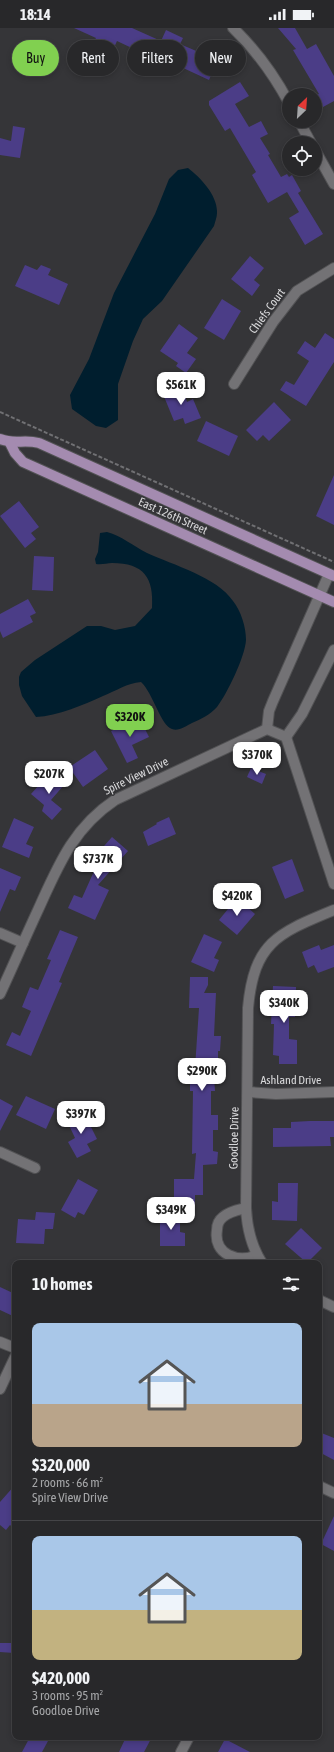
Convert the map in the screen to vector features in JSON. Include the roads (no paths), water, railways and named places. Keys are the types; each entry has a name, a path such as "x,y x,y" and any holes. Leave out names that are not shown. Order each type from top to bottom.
{"main road":[{"name":"East 126th Street","path":"0,439 10,443 27,441 39,443 332,575"},
{"name":"East 126th Street","path":"10,443 15,453 23,462 334,602"}],"street":[{"path":"233,28 272,71 282,90"},
{"path":"322,163 334,184"},
{"name":"Chiefs Court","path":"234,384 273,322 297,291 334,268"},
{"path":"332,575 320,596 273,701 269,711 267,729 286,737 334,884"},
{"path":"286,737 302,714 334,650"},
{"name":"Spire View Drive","path":"0,994 69,845 86,823 100,810 115,800 267,729"},
{"name":"Goodloe Drive","path":"260,1259 250,1236 246,1208 248,1008 250,987 257,965 269,946 287,930 334,910"},
{"path":"0,932 23,943"},
{"name":"Ashland Drive","path":"248,1092 276,1094 334,1092"},
{"path":"0,1152 35,1168"},
{"path":"246,1208 232,1211 222,1218 217,1228 216,1240 223,1252 236,1258 260,1259"},
{"path":"322,1302 334,1307"},
{"path":"0,1342 12,1347"},
{"path":"0,1389 12,1363"},
{"path":"322,1487 334,1492"},
{"path":"181,1752 187,1740"}],"water":[{"path":"188,168 203,182 215,200 217,213 214,226 162,301 143,319 133,341 118,384 118,420 106,428 96,426 72,409 70,395 89,359 114,293 155,214 169,179 178,170"},
{"path":"107,532 123,539 147,553 206,578 226,593 241,614 245,630 245,647 230,685 214,710 177,730 168,727 164,722 141,682 126,686 70,710 53,715 36,717 22,696 19,685 19,677 21,672 35,660 87,626 101,626 115,630 135,626 152,608 151,588 149,581 145,574 139,569 123,564 96,564 95,559 98,552 100,533"}]}
